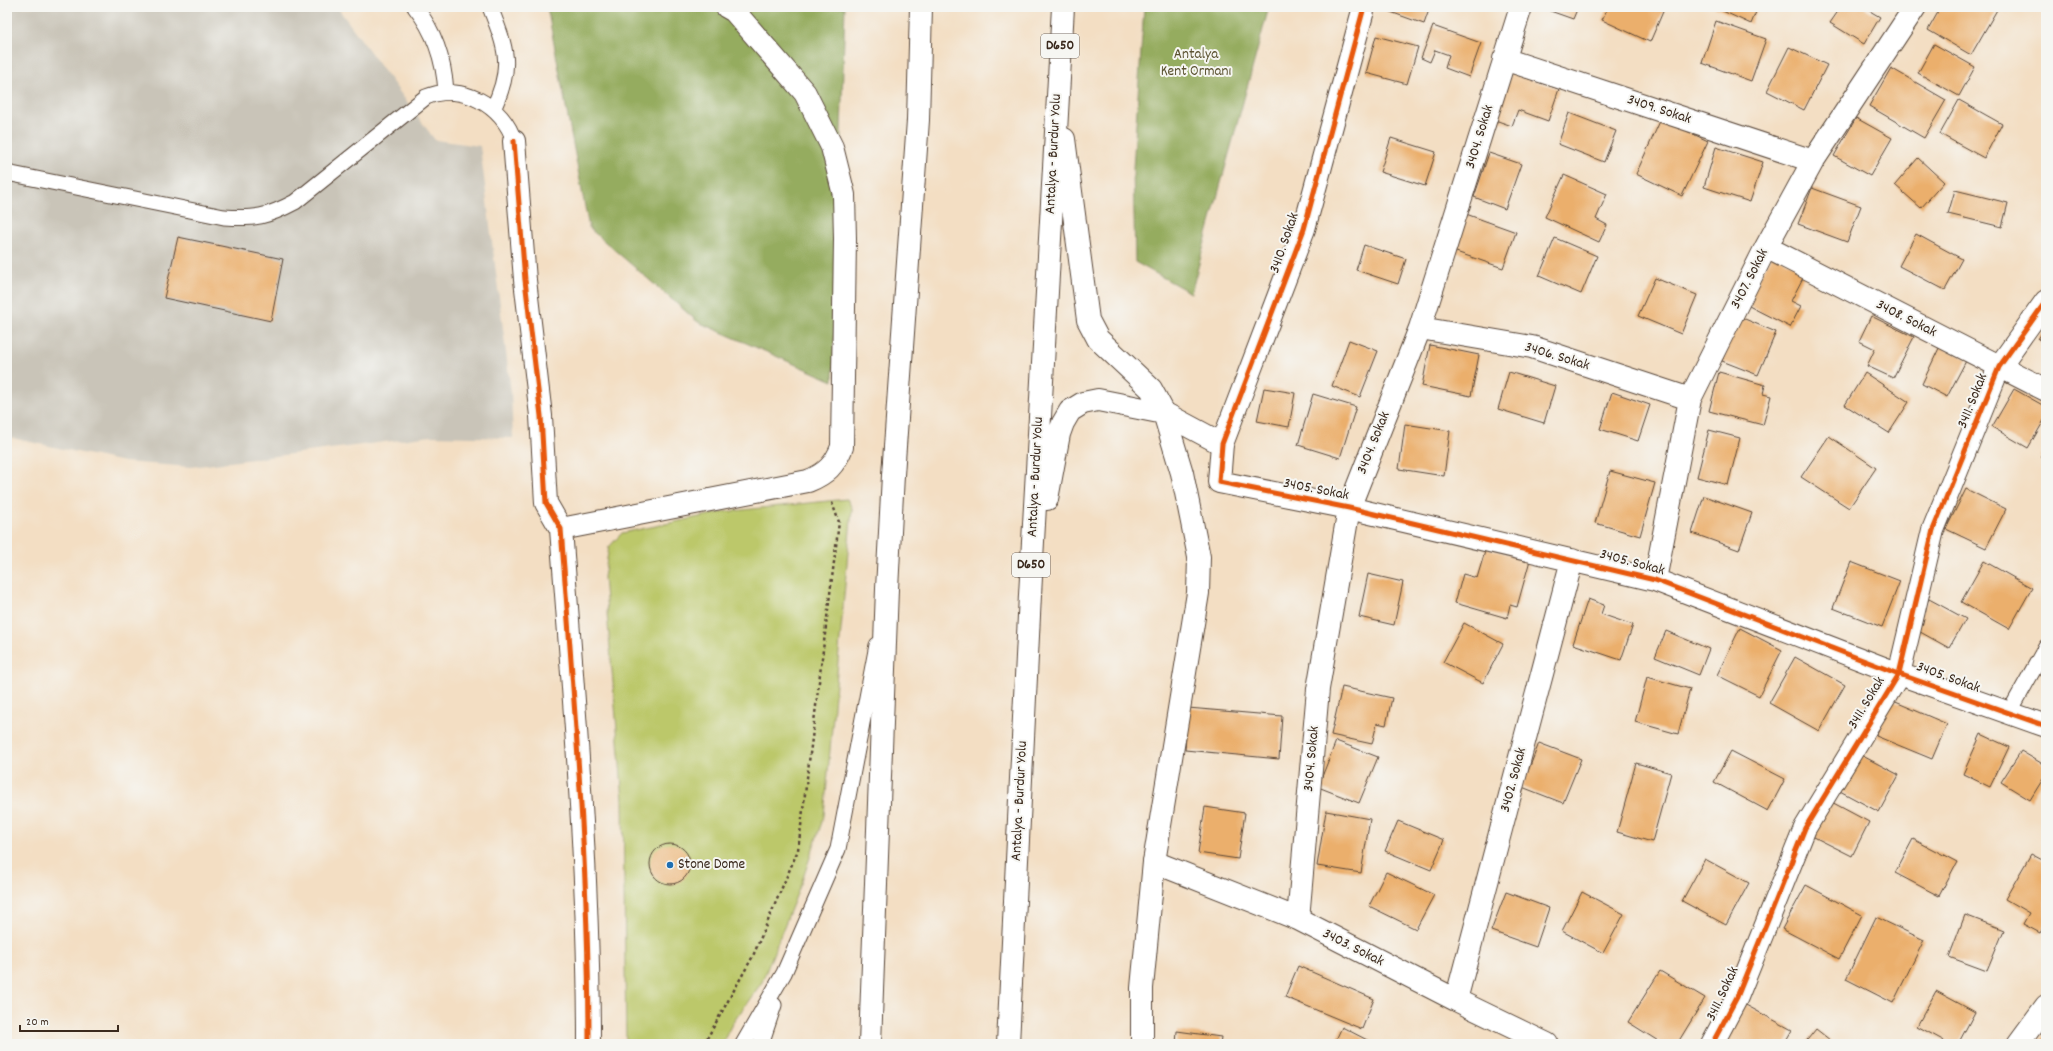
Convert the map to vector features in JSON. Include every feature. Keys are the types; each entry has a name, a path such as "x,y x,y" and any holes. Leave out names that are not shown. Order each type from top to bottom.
{"main road":[{"path":"562,529 800,482 822,475 831,468 842,447 846,239 844,195 832,147 805,93 734,12 727,7"},
{"path":"870,1044 887,589 893,475 918,120 921,7"},
{"name":"Antalya - Burdur Yolu","path":"1008,1044 1030,595 1063,7"},
{"name":"3410. Sokak","path":"1219,482 1222,444 1304,229 1364,7"},
{"name":"3404. Sokak","path":"1298,919 1318,689 1349,508 1420,328 1521,7"},
{"name":"3407. Sokak","path":"1655,580 1690,399 1766,247 1813,161 1916,7"},
{"name":"3409. Sokak","path":"1504,59 1813,161"},
{"path":"1058,86 1088,320 1098,339 1151,389 1164,413 1182,473 1199,557 1198,593 1154,862 1142,988 1142,1044"},
{"path":"514,141 526,280 541,416 546,503 562,529 581,791 589,990 589,1044"},
{"name":"3408. Sokak","path":"1766,247 2046,390"},
{"name":"3411. Sokak","path":"1712,1044 1737,997 1805,828 1899,674 1933,530 2000,367 2046,302"},
{"name":"3406. Sokak","path":"1420,328 1532,347 1690,399"},
{"path":"1030,595 1058,434 1070,411 1083,403 1098,400 1164,413 1222,444"},
{"name":"3405. Sokak","path":"1219,482 1349,508 1655,580 1899,674 2046,726"},
{"name":"3402. Sokak","path":"1456,1000 1572,560"},
{"name":"3403. Sokak","path":"1154,862 1298,919 1456,1000 1547,1044"},
{"path":"2018,1044 2046,1006"}],"lane":[{"path":"416,7 435,38 445,73 446,92"},
{"path":"490,7 505,46 503,84 493,108"},
{"path":"7,173 224,217 250,218 274,214 295,202 426,97 435,93 446,92 473,97 493,108 511,128 514,141"},
{"path":"760,1044 784,973 838,849 887,589"},
{"path":"2009,713 2046,647"},
{"path":"743,1044 784,973"}],"path":[{"path":"704,1044 753,956 798,850 839,522 822,475"}],"shaded area":[{"path":"7,7 337,7 435,140 480,146 511,392 513,438 431,436 191,467 124,462 7,437"}],"green space":[{"path":"547,7 845,7 833,381 698,322 589,228"},
{"name":"Antalya Kent Ormanı","path":"1144,7 1269,7 1191,293 1135,262 1133,168"},
{"path":"847,499 852,508 824,816 802,881 762,982 732,1024 722,1044 626,1044 623,800 604,577 609,547 622,533 723,512"}],"building":[{"path":"1385,7 1430,7 1424,24 1385,10"},
{"path":"1539,7 1578,7 1573,19"},
{"path":"1608,7 1665,7 1650,42 1602,20"},
{"path":"1714,7 1758,7 1751,24"},
{"path":"1841,7 1863,7 1880,17 1864,44 1830,23"},
{"path":"1941,7 1998,8 1971,55 1928,30"},
{"path":"1716,21 1766,39 1751,81 1702,63"},
{"path":"1433,26 1481,43 1469,77 1445,68 1449,55 1435,50 1430,62 1421,58"},
{"path":"1376,36 1418,47 1407,84 1366,73"},
{"path":"1934,44 1975,67 1959,96 1918,73"},
{"path":"1789,47 1827,65 1804,110 1767,91"},
{"path":"1891,68 1946,100 1924,138 1869,106"},
{"path":"1511,73 1559,89 1548,121 1518,110 1512,126 1495,120"},
{"path":"1959,100 2002,124 1984,158 1940,134"},
{"path":"1569,113 1616,131 1604,162 1558,144"},
{"path":"1856,118 1892,138 1870,176 1834,156"},
{"path":"1661,119 1708,141 1682,196 1636,174"},
{"path":"1391,138 1436,152 1425,186 1380,172"},
{"path":"1716,147 1763,162 1750,202 1704,187"},
{"path":"1489,153 1521,164 1505,209 1474,197"},
{"path":"1918,158 1944,182 1921,208 1895,185"},
{"path":"1564,175 1607,194 1596,219 1607,225 1599,242 1545,217"},
{"path":"1812,188 1861,206 1847,242 1798,224"},
{"path":"1955,190 2008,203 2002,227 1948,214"},
{"path":"1466,214 1516,232 1503,268 1453,251"},
{"path":"1916,234 1962,259 1945,290 1899,266"},
{"path":"178,237 283,259 271,321 164,298"},
{"path":"1555,238 1597,256 1581,294 1539,276"},
{"path":"1364,245 1406,259 1398,284 1356,270"},
{"path":"1772,254 1806,272 1791,301 1801,306 1790,327 1745,304"},
{"path":"1655,278 1697,295 1681,334 1638,316"},
{"path":"1871,316 1914,337 1893,378 1867,366 1875,349 1859,341"},
{"path":"1740,317 1776,332 1758,375 1722,361"},
{"path":"2046,327 2046,345 2038,339"},
{"path":"1349,340 1378,351 1360,397 1332,386"},
{"path":"1430,345 1479,355 1471,396 1422,386"},
{"path":"1940,346 1967,359 1947,397 1922,384"},
{"path":"1509,372 1555,386 1544,423 1498,409"},
{"path":"1719,372 1765,385 1763,394 1771,396 1763,425 1709,411"},
{"path":"1865,373 1909,402 1889,433 1845,405"},
{"path":"1264,388 1295,393 1289,427 1257,421"},
{"path":"2014,389 2046,407 2046,417 2028,448 1992,427"},
{"path":"1612,392 1650,405 1638,441 1600,429"},
{"path":"1313,394 1356,407 1340,458 1298,445"},
{"path":"1405,424 1450,431 1444,476 1399,469"},
{"path":"1709,430 1740,438 1728,485 1697,477"},
{"path":"1829,436 1876,468 1849,508 1801,477"},
{"path":"2046,447 2046,460 2040,457"},
{"path":"1610,471 1655,483 1640,536 1595,523"},
{"path":"1966,489 2006,509 1986,548 1946,529"},
{"path":"1704,496 1752,513 1739,550 1692,533"},
{"path":"1486,548 1530,560 1517,607 1510,605 1507,618 1455,603 1463,574 1477,578"},
{"path":"1984,561 2032,588 2009,629 1961,602"},
{"path":"1851,562 1900,581 1882,627 1833,608"},
{"path":"1368,574 1403,582 1394,625 1359,617"},
{"path":"1588,599 1604,605 1601,614 1633,625 1621,660 1573,644"},
{"path":"1929,599 1966,619 1949,648 1913,628"},
{"path":"1464,623 1503,644 1483,683 1443,662"},
{"path":"1740,628 1782,650 1759,696 1717,675"},
{"path":"1666,631 1709,649 1699,675 1655,657"},
{"path":"1795,657 1845,685 1819,731 1769,703"},
{"path":"1647,677 1690,689 1678,734 1635,722"},
{"path":"1342,687 1392,698 1386,725 1377,723 1372,744 1331,735"},
{"path":"1891,700 1947,724 1932,759 1876,736"},
{"path":"1188,708 1282,716 1279,759 1185,750"},
{"path":"1981,734 2009,747 1990,787 1963,774"},
{"path":"1336,741 1378,757 1359,803 1318,787"},
{"path":"1539,743 1581,759 1563,803 1522,787"},
{"path":"1731,751 1785,779 1768,811 1714,782"},
{"path":"2021,751 2046,766 2046,774 2030,800 2001,782"},
{"path":"1857,753 1899,775 1879,812 1838,790"},
{"path":"1636,763 1671,773 1652,842 1617,832"},
{"path":"1824,798 1869,822 1852,856 1806,833"},
{"path":"1205,807 1245,813 1238,859 1198,853"},
{"path":"1326,811 1370,819 1361,873 1317,866"},
{"path":"1398,821 1444,840 1431,870 1385,851"},
{"path":"1913,839 1957,862 1939,896 1895,873"},
{"name":"Stone Dome","path":"674,844 681,847 687,853 690,864 689,872 681,881 674,884 666,884 659,881 651,872 650,860 653,853 662,845"},
{"path":"2031,854 2046,862 2046,923 2040,933 2023,924 2029,913 2005,899"},
{"path":"1705,859 1749,883 1726,925 1682,901"},
{"path":"1386,872 1434,895 1416,929 1369,906"},
{"path":"1806,885 1862,915 1839,959 1782,929"},
{"path":"1506,892 1549,908 1536,947 1491,931"},
{"path":"1582,892 1624,914 1603,953 1562,931"},
{"path":"1965,915 2004,930 1987,971 1949,957"},
{"path":"1876,917 1924,940 1893,1003 1846,979"},
{"path":"1298,966 1374,999 1362,1029 1285,997"},
{"path":"1660,971 1705,998 1677,1044 1663,1044 1628,1022"},
{"path":"1936,991 1975,1012 1958,1044 1950,1044 1917,1026"},
{"path":"1744,1004 1792,1030 1784,1044 1723,1044"},
{"path":"1342,1027 1373,1043 1334,1044"},
{"path":"1816,1029 1835,1044 1804,1044"},
{"path":"1177,1031 1221,1037 1220,1044 1176,1044"},
{"path":"2046,1035 2046,1044 2039,1044"}],"cycle path":[{"path":"1364,7 1304,229 1222,444 1219,482 1349,508 1655,580 1899,674 2046,726"},
{"path":"514,141 525,280 541,416 546,503 561,529 576,722 584,851 589,1044"},
{"path":"1712,1044 1737,997 1805,828 1899,674 1933,530 1999,367 2046,301"}],"place":[{"name":"Stone Dome","path":"670,865"}]}
